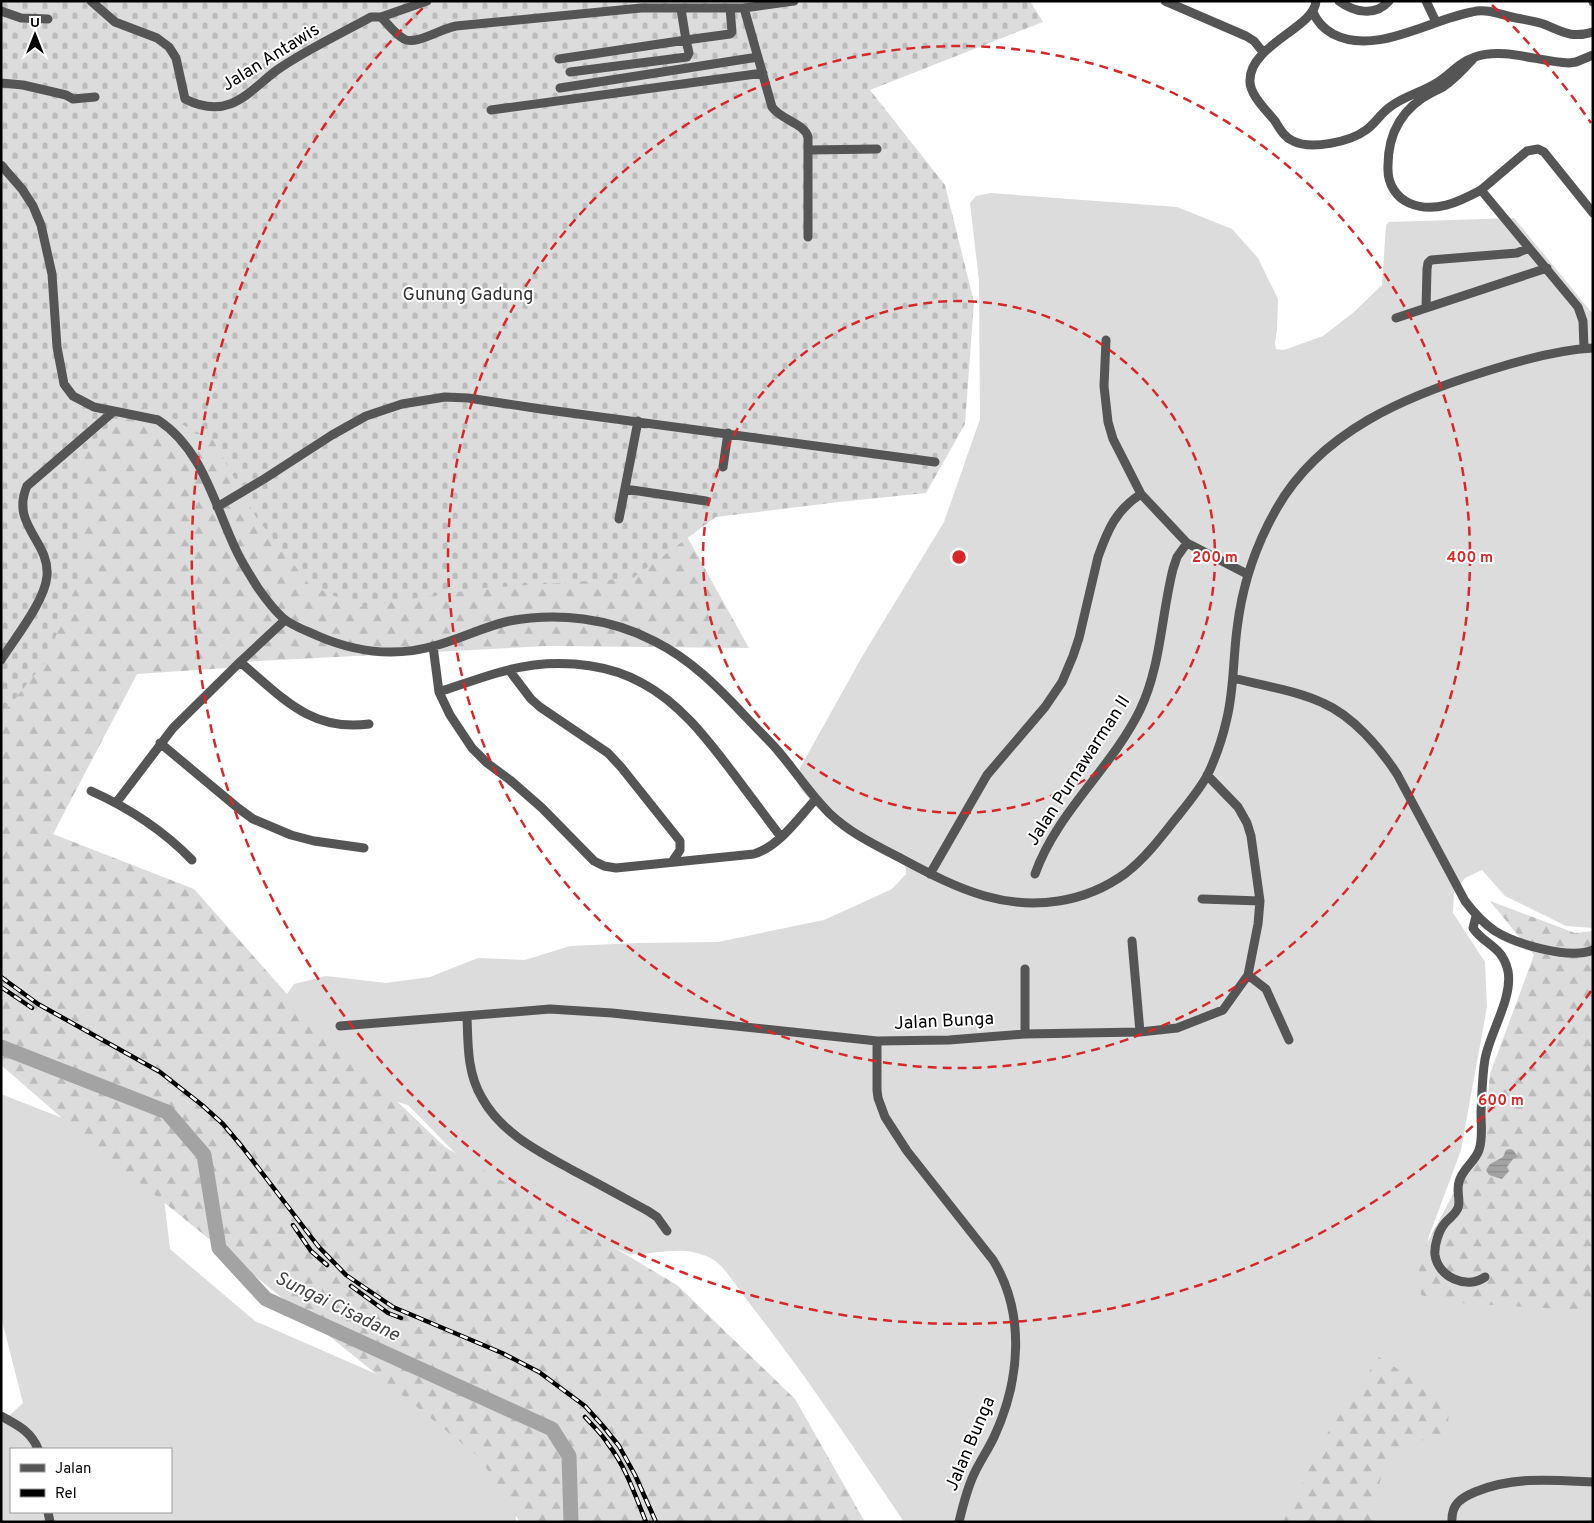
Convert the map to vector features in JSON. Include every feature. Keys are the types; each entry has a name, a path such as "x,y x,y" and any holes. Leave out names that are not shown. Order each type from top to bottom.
{"street":[{"name":"Jalan Antawis","path":"91,1 115,22 157,38 169,46 176,58 185,99 197,105 210,107 223,106 237,101 285,65 371,17 382,17"},
{"path":"427,1 382,17 403,39 412,41 450,27 636,5 681,8 744,8 794,1"},
{"path":"1165,1 1246,36 1254,41 1263,52"},
{"path":"1316,1 1313,12 1263,52 1250,74 1252,90 1285,136 1299,143 1332,142 1356,136 1371,126 1390,107 1439,82 1462,62 1475,56 1504,54 1569,63 1593,55"},
{"path":"1339,1 1352,9 1368,11 1382,7 1389,1"},
{"path":"1426,1 1436,22"},
{"path":"1313,12 1318,22 1330,32 1340,37 1362,41 1384,39 1486,6 1537,22 1570,35 1593,32"},
{"path":"570,72 687,57 689,53 681,8"},
{"path":"559,59 730,34 733,29 730,8"},
{"path":"744,8 772,107 781,116 807,132 809,150 808,237"},
{"path":"1,11 21,18 48,19"},
{"path":"1475,56 1452,80 1412,106 1401,119 1392,136 1388,154 1388,173 1392,188 1397,195 1410,204 1421,206 1436,207 1464,200 1481,190 1526,151 1538,149 1544,152 1593,213"},
{"path":"560,88 758,57"},
{"path":"491,110 763,73"},
{"path":"1,83 32,87 66,95 73,99 95,97"},
{"path":"809,150 877,149"},
{"path":"1,165 22,189 33,206 40,224 52,274 57,346 64,384 73,396 94,407 150,418 166,424 184,442 207,480 239,557 264,596 285,620 340,645 363,650 402,651 433,646 506,622 532,618 562,617 619,626 651,639 681,656 712,681 778,751 816,799 842,824 859,837 930,874 985,896 1027,904 1052,903 1080,897 1105,886 1128,871 1153,847 1207,775 1227,720 1234,678 1238,621 1247,574 1273,514 1295,481 1329,447 1362,423 1405,400 1475,374 1531,358 1589,348 1578,307 1481,190"},
{"path":"1426,308 1427,269 1428,263 1431,260 1517,252 1529,248"},
{"path":"1396,318 1547,268"},
{"path":"1106,340 1104,386 1108,422 1116,446 1141,494 1187,543 1247,574"},
{"path":"217,507 332,435 366,416 393,407 445,397 468,398 935,462"},
{"path":"1,660 43,594 47,575 47,566 43,555 22,512 22,498 27,486 114,411"},
{"path":"619,519 638,421"},
{"path":"723,467 728,433"},
{"path":"625,489 706,501"},
{"path":"930,874 987,775 1044,707 1062,682 1073,656 1098,557 1104,541 1118,513 1141,494"},
{"name":"Jalan Purnawarman II","path":"1035,874 1054,834 1110,760 1140,711 1157,660 1173,570 1177,557 1187,543"},
{"path":"116,803 173,728 285,620"},
{"path":"433,646 439,692 450,714 472,748 487,763 542,808 594,861 604,866 616,868 754,854 769,848 816,799"},
{"path":"240,662 308,716 334,724 369,724"},
{"path":"439,692 509,670 533,665 574,664 604,669 641,682 658,693 690,721 781,837"},
{"path":"509,670 531,699 540,707 595,743 621,766 678,837 680,850 672,862"},
{"path":"1234,678 1306,696 1325,704 1350,721 1370,739 1386,756 1398,774 1465,901 1476,916 1496,931 1524,944 1559,952 1575,953 1593,950"},
{"path":"160,743 253,819 291,835 314,841 364,848"},
{"name":"Jalan Bunga","path":"959,1522 966,1493 994,1436 1006,1406 1014,1377 1016,1339 1014,1320 1002,1275 993,1260 907,1151 885,1117 877,1090 878,1041 949,1040 1025,1034 1140,1032 1177,1028 1223,1010 1248,975 1258,924 1260,901 1251,836 1247,823 1238,807 1207,775"},
{"path":"91,791 116,803 168,837 192,860"},
{"path":"1202,899 1260,901"},
{"path":"1476,916 1473,928 1500,953 1508,972 1508,982 1504,1004 1486,1058 1482,1089 1481,1136 1478,1152 1460,1178 1458,1185 1458,1208 1440,1231 1435,1256 1440,1267 1447,1275 1456,1280 1468,1283 1485,1277"},
{"path":"1132,941 1140,1032"},
{"path":"1025,969 1025,1034"},
{"path":"1248,975 1266,989 1289,1040"},
{"path":"340,1026 558,1009 612,1012 878,1041"},
{"path":"467,1016 468,1052 474,1080 482,1099 497,1118 533,1148 648,1211 657,1217 667,1230"},
{"path":"1,1416 26,1430 38,1448"},
{"path":"1452,1522 1454,1506 1459,1500 1491,1486 1523,1480 1593,1482"}],"green space":[{"name":"Gunung Gadung","path":"1,1 1030,1 1043,22 870,90 945,185 974,302 965,424 926,493 716,517 633,578 484,588 358,607 309,584 256,517 213,440 145,406 106,429 80,457 80,578 45,662 1,716"},
{"path":"991,193 1177,207 1232,229 1258,258 1278,299 1276,349 1284,350 1323,336 1354,312 1382,285 1386,225 1389,222 1514,218 1593,314 1593,928 1566,926 1505,896 1482,870 1465,878 1454,892 1453,913 1485,962 1487,1007 1461,1150 1428,1239 1427,1260 1593,1298 1593,1522 904,1522 810,1384 733,1280 718,1263 693,1252 672,1251 629,1254 519,1206 473,1171 408,1105 357,1090 282,1001 294,984 326,976 386,983 430,977 478,958 525,960 570,946 718,942 824,920 892,889 906,874 904,865 846,833 801,790 797,781 800,768 863,655 944,522 980,419 979,281 970,203 976,196"},
{"path":"152,267 655,479 749,648 547,646 240,662 226,668 137,674 53,834 194,889 302,1011 445,1147 677,1285 795,1399 865,1522 520,1522 480,1458 93,1145 1,1065 1,529"},
{"path":"1490,901 1575,933 1593,931 1593,1311 1445,1302 1421,1295 1418,1260 1484,1136 1490,1074 1534,955"},
{"path":"1,1094 159,1156 170,1249 255,1321 438,1401 515,1474 516,1522 1,1522 1,1423 23,1403 1,1317"},
{"path":"1379,1357 1450,1403 1447,1432 1430,1439 1418,1441 1384,1467 1371,1514 1380,1522 1283,1522 1325,1437"}],"shaded area":[{"path":"1510,1149 1518,1157 1513,1159 1507,1167 1509,1171 1502,1179 1489,1175 1486,1170 1490,1164 1503,1157 1506,1150"}],"waterway":[{"name":"Sungai Cisadane","path":"1,1047 167,1112 204,1155 219,1248 266,1299 552,1429 569,1456 571,1522"}],"railway":[{"path":"1,977 38,1004 160,1072 202,1105 223,1124 318,1246 346,1275 393,1307 502,1353 539,1372 585,1406 619,1446 635,1475 656,1522"},
{"path":"1,987 32,1008"},
{"path":"293,1225 311,1251 327,1265"},
{"path":"351,1286 388,1313 401,1318"},
{"path":"585,1417 603,1437 620,1462 646,1522"}]}
